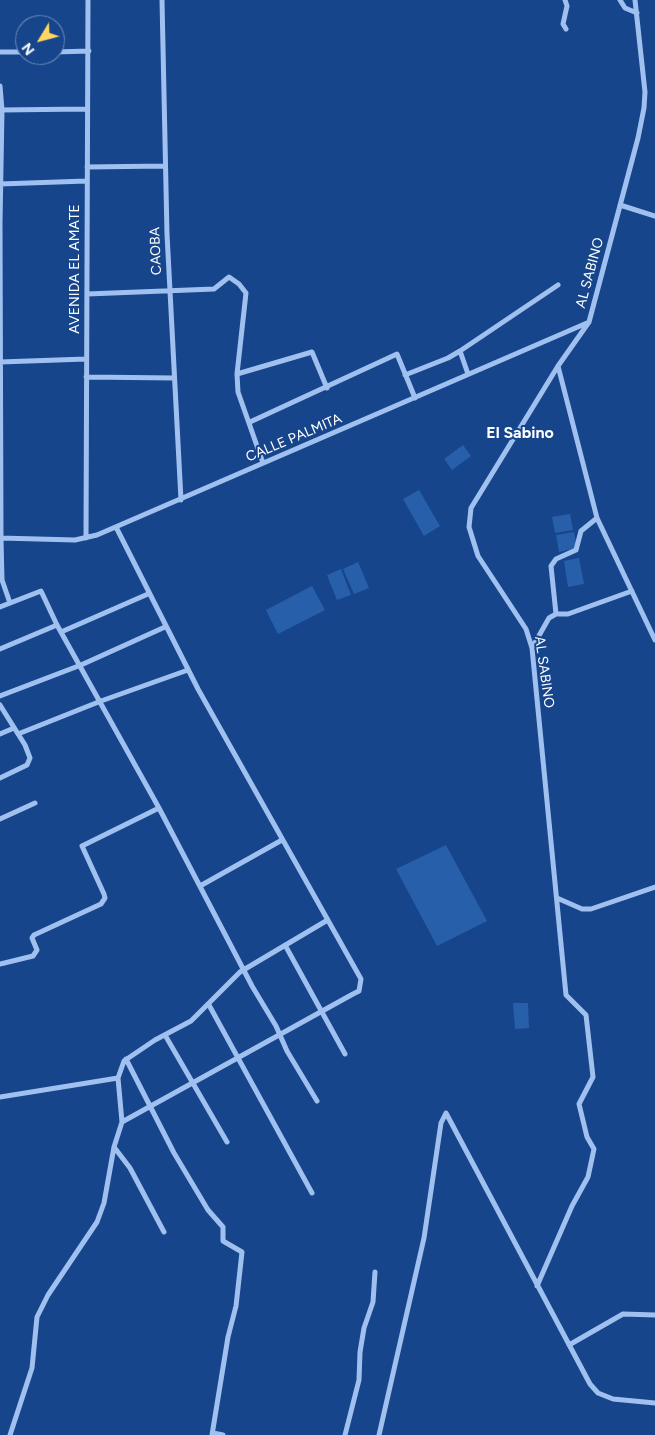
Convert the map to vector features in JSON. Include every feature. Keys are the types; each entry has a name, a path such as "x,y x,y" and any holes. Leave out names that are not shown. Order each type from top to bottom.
{"street":[{"name":"AVENIDA EL AMATE","path":"86,538 88,0"},
{"name":"CAOBA","path":"162,0 169,289 181,500"},
{"path":"565,0 567,6 563,24 566,30"},
{"path":"620,0 625,8 637,13"},
{"name":"AL SABINO","path":"538,1286 572,1206 588,1177 594,1149 587,1137 579,1104 593,1077 586,1014 566,995 532,648 526,629 478,556 469,527 471,508 558,366 588,322 644,108 645,92 636,0"},
{"path":"65,52 89,51"},
{"path":"0,52 15,52"},
{"path":"0,86 0,538 2,580 10,603"},
{"path":"1,110 87,109"},
{"path":"87,167 165,166"},
{"path":"1,184 86,181"},
{"path":"620,205 655,216"},
{"path":"88,294 169,289 214,289 229,277 246,293 237,374 238,392 263,463"},
{"path":"405,375 448,358 460,351 558,285"},
{"name":"CALLE PALMITA","path":"0,538 75,540 116,527 588,322"},
{"path":"460,351 468,374"},
{"path":"237,374 312,352 327,388"},
{"path":"250,422 397,354 415,398"},
{"path":"1,362 86,359"},
{"path":"558,366 597,518 655,640"},
{"path":"86,377 174,378"},
{"path":"556,614 551,566 556,558 576,550 582,531 597,518"},
{"path":"116,527 148,594 188,670 326,920 361,979 361,986 358,991 122,1122"},
{"path":"0,608 41,591 57,625 159,808 280,1036 286,1052 317,1101"},
{"path":"532,648 549,618 556,614 568,614 632,591"},
{"path":"61,632 148,594"},
{"path":"0,650 57,625"},
{"path":"0,696 81,666 166,627"},
{"path":"18,734 100,701 188,670"},
{"path":"0,705 25,744 30,762 0,778"},
{"path":"0,734 14,728"},
{"path":"0,819 35,803"},
{"path":"0,964 33,956 37,950 32,938 34,935 101,904 105,898 104,894 82,846 159,808"},
{"path":"200,886 282,840"},
{"path":"557,898 582,909 591,909 655,887"},
{"path":"10,1435 32,1368 37,1317 48,1296 97,1222 104,1203 114,1147 122,1122 118,1078 126,1059 191,1021 244,970 326,920"},
{"path":"285,945 320,1012 345,1054"},
{"path":"209,1004 312,1193"},
{"path":"165,1035 227,1142"},
{"path":"126,1059 174,1152 208,1210 223,1227 223,1241 242,1252 236,1306 225,1354 212,1434 223,1435"},
{"path":"0,1097 118,1078"},
{"path":"379,1435 424,1238 440,1122 446,1113 590,1384 598,1393 631,1402 655,1403"},
{"path":"114,1147 130,1168 164,1232"},
{"path":"345,1435 359,1380 360,1352 364,1328 373,1302 375,1272"},
{"path":"569,1345 623,1314 655,1315"}],"shaded area":[{"path":"463,445 471,456 452,470 444,459"},
{"path":"419,490 440,526 424,536 403,499"},
{"path":"570,514 573,530 555,533 552,517"},
{"path":"574,532 577,548 559,552 556,535"},
{"path":"579,558 584,584 568,587 564,561"},
{"path":"358,562 369,588 354,594 343,569"},
{"path":"341,569 351,595 337,600 327,575"},
{"path":"312,586 325,610 278,634 266,610"},
{"path":"446,845 487,921 437,946 396,869"},
{"path":"513,1003 528,1003 529,1028 515,1029"}],"district":[{"name":"El Sabino","path":"520,433"}]}
